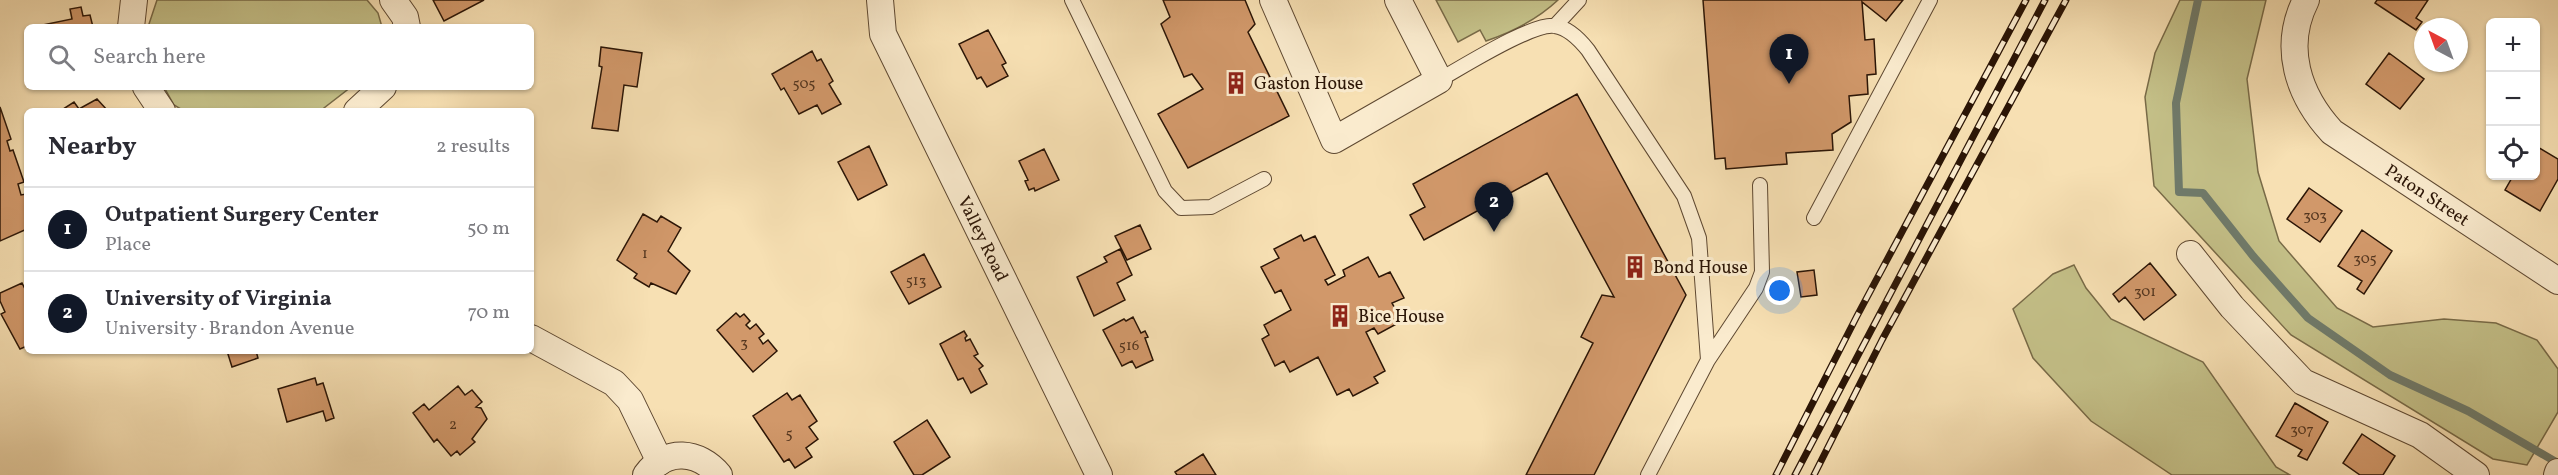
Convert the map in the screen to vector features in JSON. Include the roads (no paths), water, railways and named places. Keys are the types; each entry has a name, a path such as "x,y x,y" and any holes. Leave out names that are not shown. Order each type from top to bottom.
{"street":[{"path":"131,24 134,0"},
{"path":"393,0 405,17 406,24"},
{"name":"Valley Road","path":"880,0 883,34 1099,475"},
{"path":"1273,0 1334,140 1439,80 1398,0"},
{"name":"Paton Street","path":"2306,0 2295,32 2294,58 2300,84 2307,99 2314,112 2332,132 2556,275"},
{"path":"148,90 160,108"},
{"path":"360,108 380,90"},
{"path":"2190,254 2232,307 2303,382 2421,435 2476,475"},
{"path":"534,340 614,383 630,400 653,468 676,455 693,456 709,463 719,475"}],"lane":[{"path":"1072,0 1165,191 1181,208 1211,207 1264,179"},
{"path":"1555,26 1579,0"},
{"path":"1814,218 1930,0"},
{"path":"1439,80 1531,30 1555,26 1579,38 1684,196 1699,238 1708,360"},
{"path":"1648,475 1708,360 1756,288 1762,272 1760,185"}],"waterway":[{"path":"2198,0 2176,103 2179,192 2203,193 2253,256 2308,318 2390,375 2468,411 2558,463"}],"railway":[{"path":"1776,475 1857,316 2026,0"},
{"path":"1795,475 2045,0"},
{"path":"1814,475 1882,340 2066,0"}],"place":[{"name":"Gaston House","path":"1236,83"},
{"name":"Outpatient Surgery Center","path":"1789,84"},
{"name":"University of Virginia","path":"1494,232"},
{"name":"Bond House","path":"1635,267"},
{"name":"Bice House","path":"1340,316"}]}
